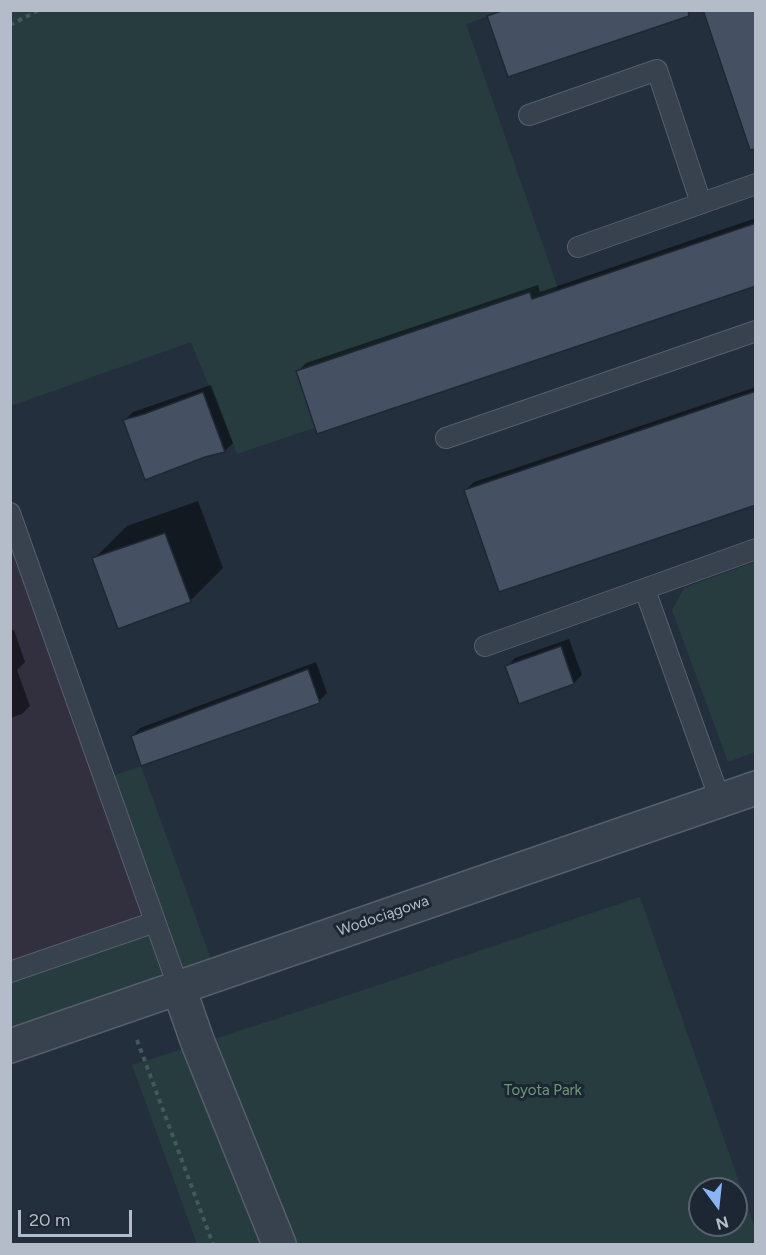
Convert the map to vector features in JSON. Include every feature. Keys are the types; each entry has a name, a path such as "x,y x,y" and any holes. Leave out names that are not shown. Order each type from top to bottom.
{"street":[{"name":"Wodociągowa","path":"10,1046 756,788"},
{"path":"178,986 198,1043 279,1245"}],"lane":[{"path":"529,115 657,70 701,203"},
{"path":"578,247 756,184"},
{"path":"446,438 756,331"},
{"path":"10,513 15,542 178,986"},
{"path":"485,646 756,549"},
{"path":"645,590 720,800"},
{"path":"10,972 155,922"}],"path":[{"path":"10,25 39,10"},
{"path":"124,1005 213,1245"}],"shaded area":[{"path":"10,505 155,922 10,972"}],"green space":[{"path":"11,11 504,11 466,24 576,340 237,454 191,342 11,406"},
{"path":"755,562 755,752 728,762 672,610 684,588"},
{"path":"141,766 216,973 11,1046 10,972 155,922 104,779"},
{"name":"Toyota Park","path":"640,897 737,1177 688,1177 688,1237 748,1237 748,1208 755,1228 755,1244 197,1244 132,1065"}],"building":[{"path":"504,10 688,10 689,16 508,77 487,16"},
{"path":"703,10 756,10 756,149 750,150"},
{"path":"756,223 756,286 317,434 296,371 530,292 532,299"},
{"path":"756,391 756,505 499,592 464,490"},
{"path":"203,392 225,452 205,457 145,480 123,420"},
{"path":"165,533 191,602 118,629 92,558"},
{"path":"561,646 574,684 519,704 505,666"},
{"path":"308,669 320,703 141,766 131,736"}]}
